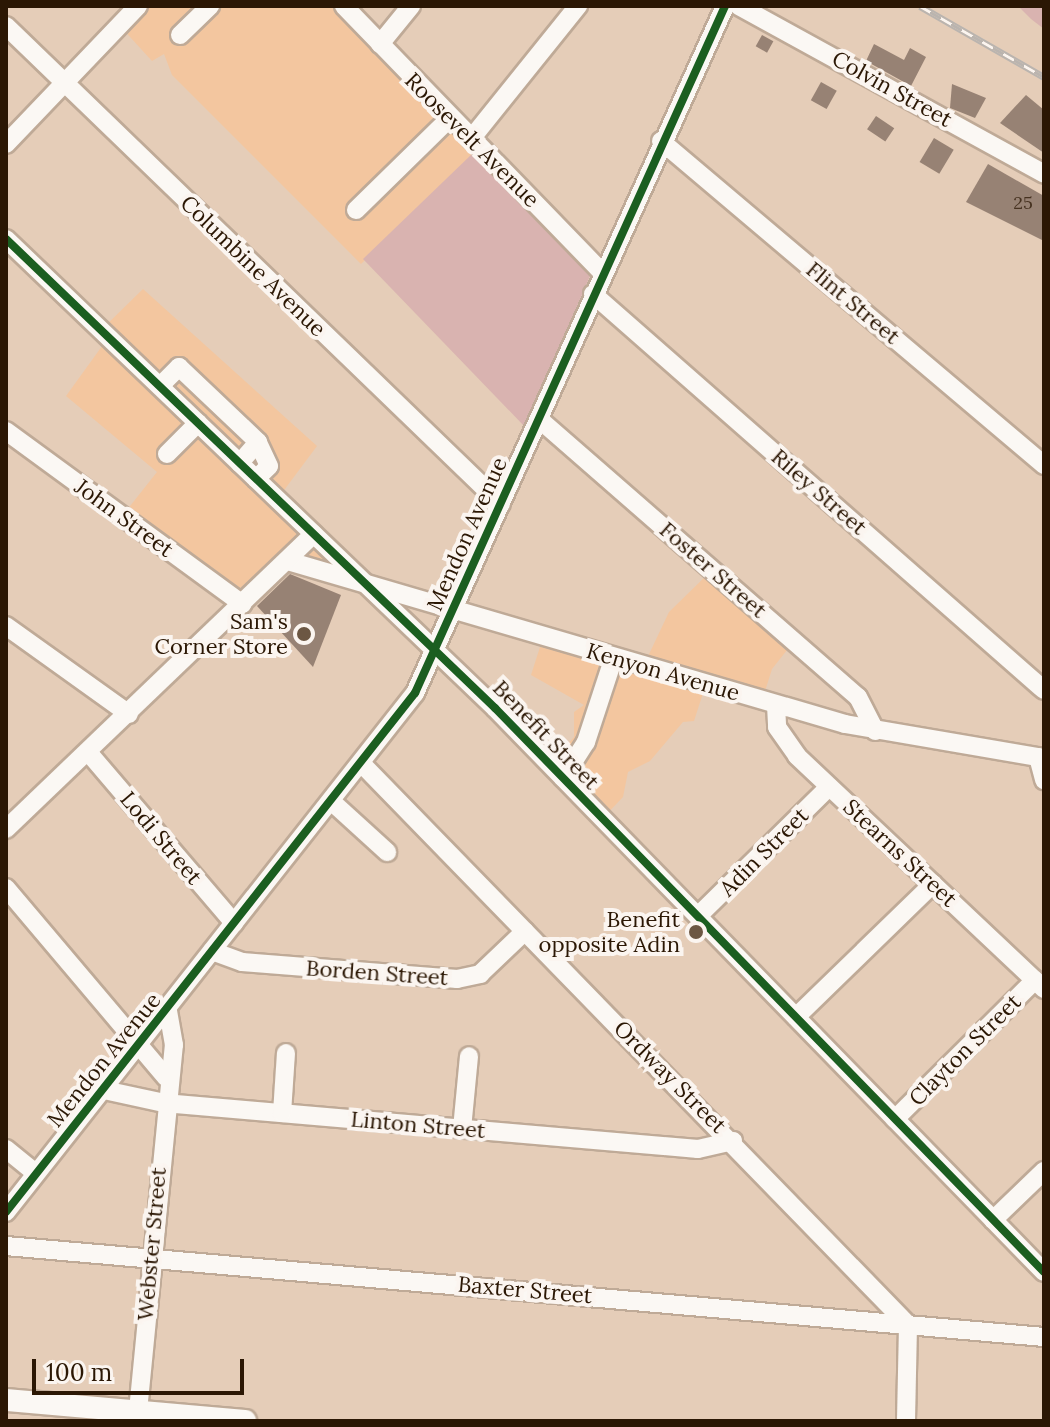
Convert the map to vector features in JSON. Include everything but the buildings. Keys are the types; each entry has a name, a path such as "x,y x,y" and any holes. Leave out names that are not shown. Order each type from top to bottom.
{"main road":[{"path":"6,1400 138,1411 169,1417 245,1421"}],"street":[{"path":"6,144 138,6"},
{"path":"180,35 210,6"},
{"name":"Roosevelt Avenue","path":"344,6 603,273"},
{"path":"380,44 411,6"},
{"path":"471,139 578,6"},
{"name":"Mendon Avenue","path":"6,1212 415,693 661,141 725,6"},
{"name":"Colvin Street","path":"739,6 1044,174"},
{"name":"Columbine Avenue","path":"6,26 501,504"},
{"path":"356,210 450,118"},
{"name":"Flint Street","path":"661,141 1044,465"},
{"name":"Benefit Street","path":"6,239 435,649 1044,1272"},
{"name":"Riley Street","path":"593,294 1044,690"},
{"path":"160,386 179,367 258,442 269,466 256,479"},
{"name":"Foster Street","path":"539,419 858,697 875,731"},
{"path":"167,454 198,423"},
{"name":"John Street","path":"6,431 242,604"},
{"path":"240,463 258,442"},
{"path":"9,822 129,714 314,534"},
{"name":"Kenyon Avenue","path":"288,561 776,705 875,731 1041,757"},
{"path":"6,626 129,714"},
{"path":"563,778 586,742 614,657"},
{"name":"Stearns Street","path":"776,705 781,736 829,787 1040,984"},
{"name":"Lodi Street","path":"88,752 234,923"},
{"path":"1041,757 1044,780"},
{"name":"Ordway Street","path":"361,763 733,1141 908,1325"},
{"name":"Adin Street","path":"698,916 829,787"},
{"path":"331,801 387,852"},
{"path":"796,1017 933,884"},
{"path":"6,888 166,1077"},
{"name":"Borden Street","path":"212,951 242,962 457,979 480,974 525,931"},
{"name":"Clayton Street","path":"895,1119 1040,984"},
{"name":"Webster Street","path":"138,1411 166,1077 174,1045 168,1010"},
{"path":"282,1113 286,1053"},
{"path":"462,1129 469,1056"},
{"name":"Linton Street","path":"104,1090 164,1103 698,1149 733,1141"},
{"path":"6,1149 36,1173"},
{"path":"993,1220 1044,1171"},
{"name":"Baxter Street","path":"6,1246 1044,1337"},
{"path":"906,1421 908,1325"}],"shaded area":[{"path":"139,6 339,6 479,149 361,264 172,75 164,54 152,61 120,26"},
{"path":"1018,6 1044,6 1044,29 1031,19"},
{"path":"472,154 590,276 525,427 363,259"},
{"path":"143,289 317,446 276,501 359,584 282,571 241,605 119,520 157,472 66,396 105,342 99,332"},
{"path":"709,573 791,645 772,669 761,704 704,690 694,721 683,722 650,761 628,772 623,797 601,820 546,768 574,737 574,712 584,705 531,675 541,644 642,669 669,612"}],"railway":[{"path":"920,6 1044,77"}],"cycle path":[{"path":"6,1212 415,693 725,6"},
{"path":"6,239 495,708 1044,1272"}],"place":[{"name":"Sam's Corner Store","path":"304,634"},
{"name":"Benefit opposite Adin","path":"696,932"}]}
